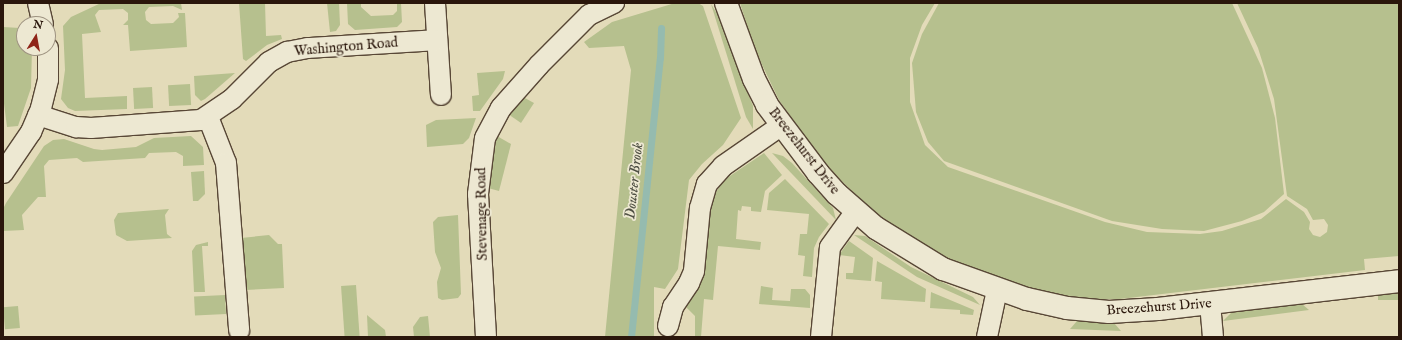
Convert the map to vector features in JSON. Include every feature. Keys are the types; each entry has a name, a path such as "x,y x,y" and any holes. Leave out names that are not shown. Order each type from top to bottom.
{"street":[{"path":"38,3 41,16"},
{"path":"435,3 441,95"},
{"name":"Stevenage Road","path":"486,337 478,194 485,138 501,108 539,65 589,15 614,3"},
{"name":"Breezehurst Drive","path":"726,3 754,80 782,125 829,186 856,211 916,254 943,269 997,290 1054,306 1094,311 1137,311 1210,304 1399,281"},
{"name":"Washington Road","path":"38,115 76,127 91,128 177,123 208,117 232,99 270,62 287,52 308,48 437,40"},
{"path":"3,173 27,138 38,115 47,86 48,56"},
{"path":"208,117 226,162 239,330"},
{"path":"668,326 673,307 689,283 694,271 700,208 707,184 724,166 782,125"},
{"path":"821,337 830,247 856,211"},
{"path":"987,337 997,290"},
{"path":"1210,304 1213,337"}],"green space":[{"path":"101,3 181,3 182,10 173,6 149,7 145,12 146,20 151,24 173,23 179,17 178,13 185,13 187,47 130,51 128,25 123,25 128,20 128,13 123,9 99,10 95,15 101,32 82,34 85,98 127,96 127,109 75,111 68,108 61,99 65,70 63,26 71,17"},
{"path":"239,3 265,3 266,36 281,35 282,39 267,45 246,61 243,59"},
{"path":"327,3 339,3 340,25 336,31 330,32"},
{"path":"347,3 361,3 361,7 371,16 393,15 397,11 397,3 401,3 402,22 397,27 355,30 348,24"},
{"path":"675,3 698,3 703,6 741,118 723,145 702,164 689,180 678,269 665,289 654,287 654,337 605,337 631,70 624,46 589,48 584,42 612,22"},
{"path":"740,3 935,3 922,25 910,58 910,102 925,145 948,167 1105,222 1147,232 1200,234 1222,231 1261,219 1286,199 1304,212 1310,222 1309,229 1313,235 1320,237 1327,232 1328,225 1324,219 1313,220 1307,209 1287,196 1274,99 1258,48 1237,3 1399,3 1399,256 1364,259 1365,270 1120,299 1084,299 1049,293 973,271 935,253 904,235 875,213 825,165 779,100 754,48"},
{"path":"939,3 1232,3 1262,68 1275,118 1284,194 1264,212 1242,221 1204,231 1162,229 1112,221 944,161 928,142 916,112 912,63 922,34"},
{"path":"711,4 718,15 753,106 753,129 746,117"},
{"path":"3,27 16,28 16,56 32,56 31,88 18,126 7,127 3,96"},
{"path":"505,71 503,79 480,111 473,111 472,96 479,95 477,73"},
{"path":"235,73 205,99 201,101 195,95 194,76"},
{"path":"190,84 191,105 169,106 168,85"},
{"path":"152,87 153,108 134,109 133,88"},
{"path":"523,97 534,103 521,123 508,114"},
{"path":"476,118 469,138 463,144 427,147 426,125 436,120"},
{"path":"191,136 203,147 204,165 183,166 183,156 176,152 149,153 145,158 83,162 77,158 49,160 44,166 46,197 38,197 22,215 24,230 3,231 3,209 6,203 44,146 53,140 64,139 94,149 102,150 136,147 154,138"},
{"path":"497,136 511,144 499,191 488,188"},
{"path":"764,153 782,175 765,191 761,212 751,211 751,207 742,206 741,211 738,210 736,239 761,242 760,250 718,246 713,300 704,299 701,337 695,337 695,316 684,305 701,276 705,263 712,198 724,180"},
{"path":"772,153 783,156 792,163 833,208 836,220"},
{"path":"204,171 205,194 198,201 193,201 191,172"},
{"path":"785,179 829,224 819,237 814,248 812,277 803,276 805,256 798,255 800,234 807,234 809,214 767,210 769,193"},
{"path":"169,209 165,215 167,234 172,238 127,241 116,235 114,220 118,213"},
{"path":"458,215 461,294 458,298 442,300 438,298 437,282 441,268 435,252 433,222 438,217"},
{"path":"269,235 278,244 282,244 284,288 245,290 241,238"},
{"path":"854,235 865,236 911,267 973,297 980,305 917,277"},
{"path":"849,241 873,258 871,281 846,279 846,273 853,273 855,257 839,255"},
{"path":"208,242 208,246 202,246 205,292 194,292 192,251 196,245"},
{"path":"877,261 926,289 925,302 881,299 882,282 875,281"},
{"path":"356,285 360,337 345,337 341,286"},
{"path":"761,286 773,288 772,300 790,301 791,289 805,289 810,295 810,308 759,304"},
{"path":"931,292 974,310 973,315 960,314 960,310 930,308"},
{"path":"1378,292 1399,292 1399,300 1378,300"},
{"path":"225,295 226,314 195,316 194,297"},
{"path":"1302,304 1309,310 1223,321 1233,311"},
{"path":"18,306 20,328 5,329 3,307"},
{"path":"367,315 385,330 386,337 368,337"},
{"path":"428,316 430,337 414,337 413,327 420,317"},
{"path":"1077,321 1114,323 1121,331 1070,329"}],"waterway":[{"name":"Douster Brook","path":"631,337 660,58 661,28"}]}
